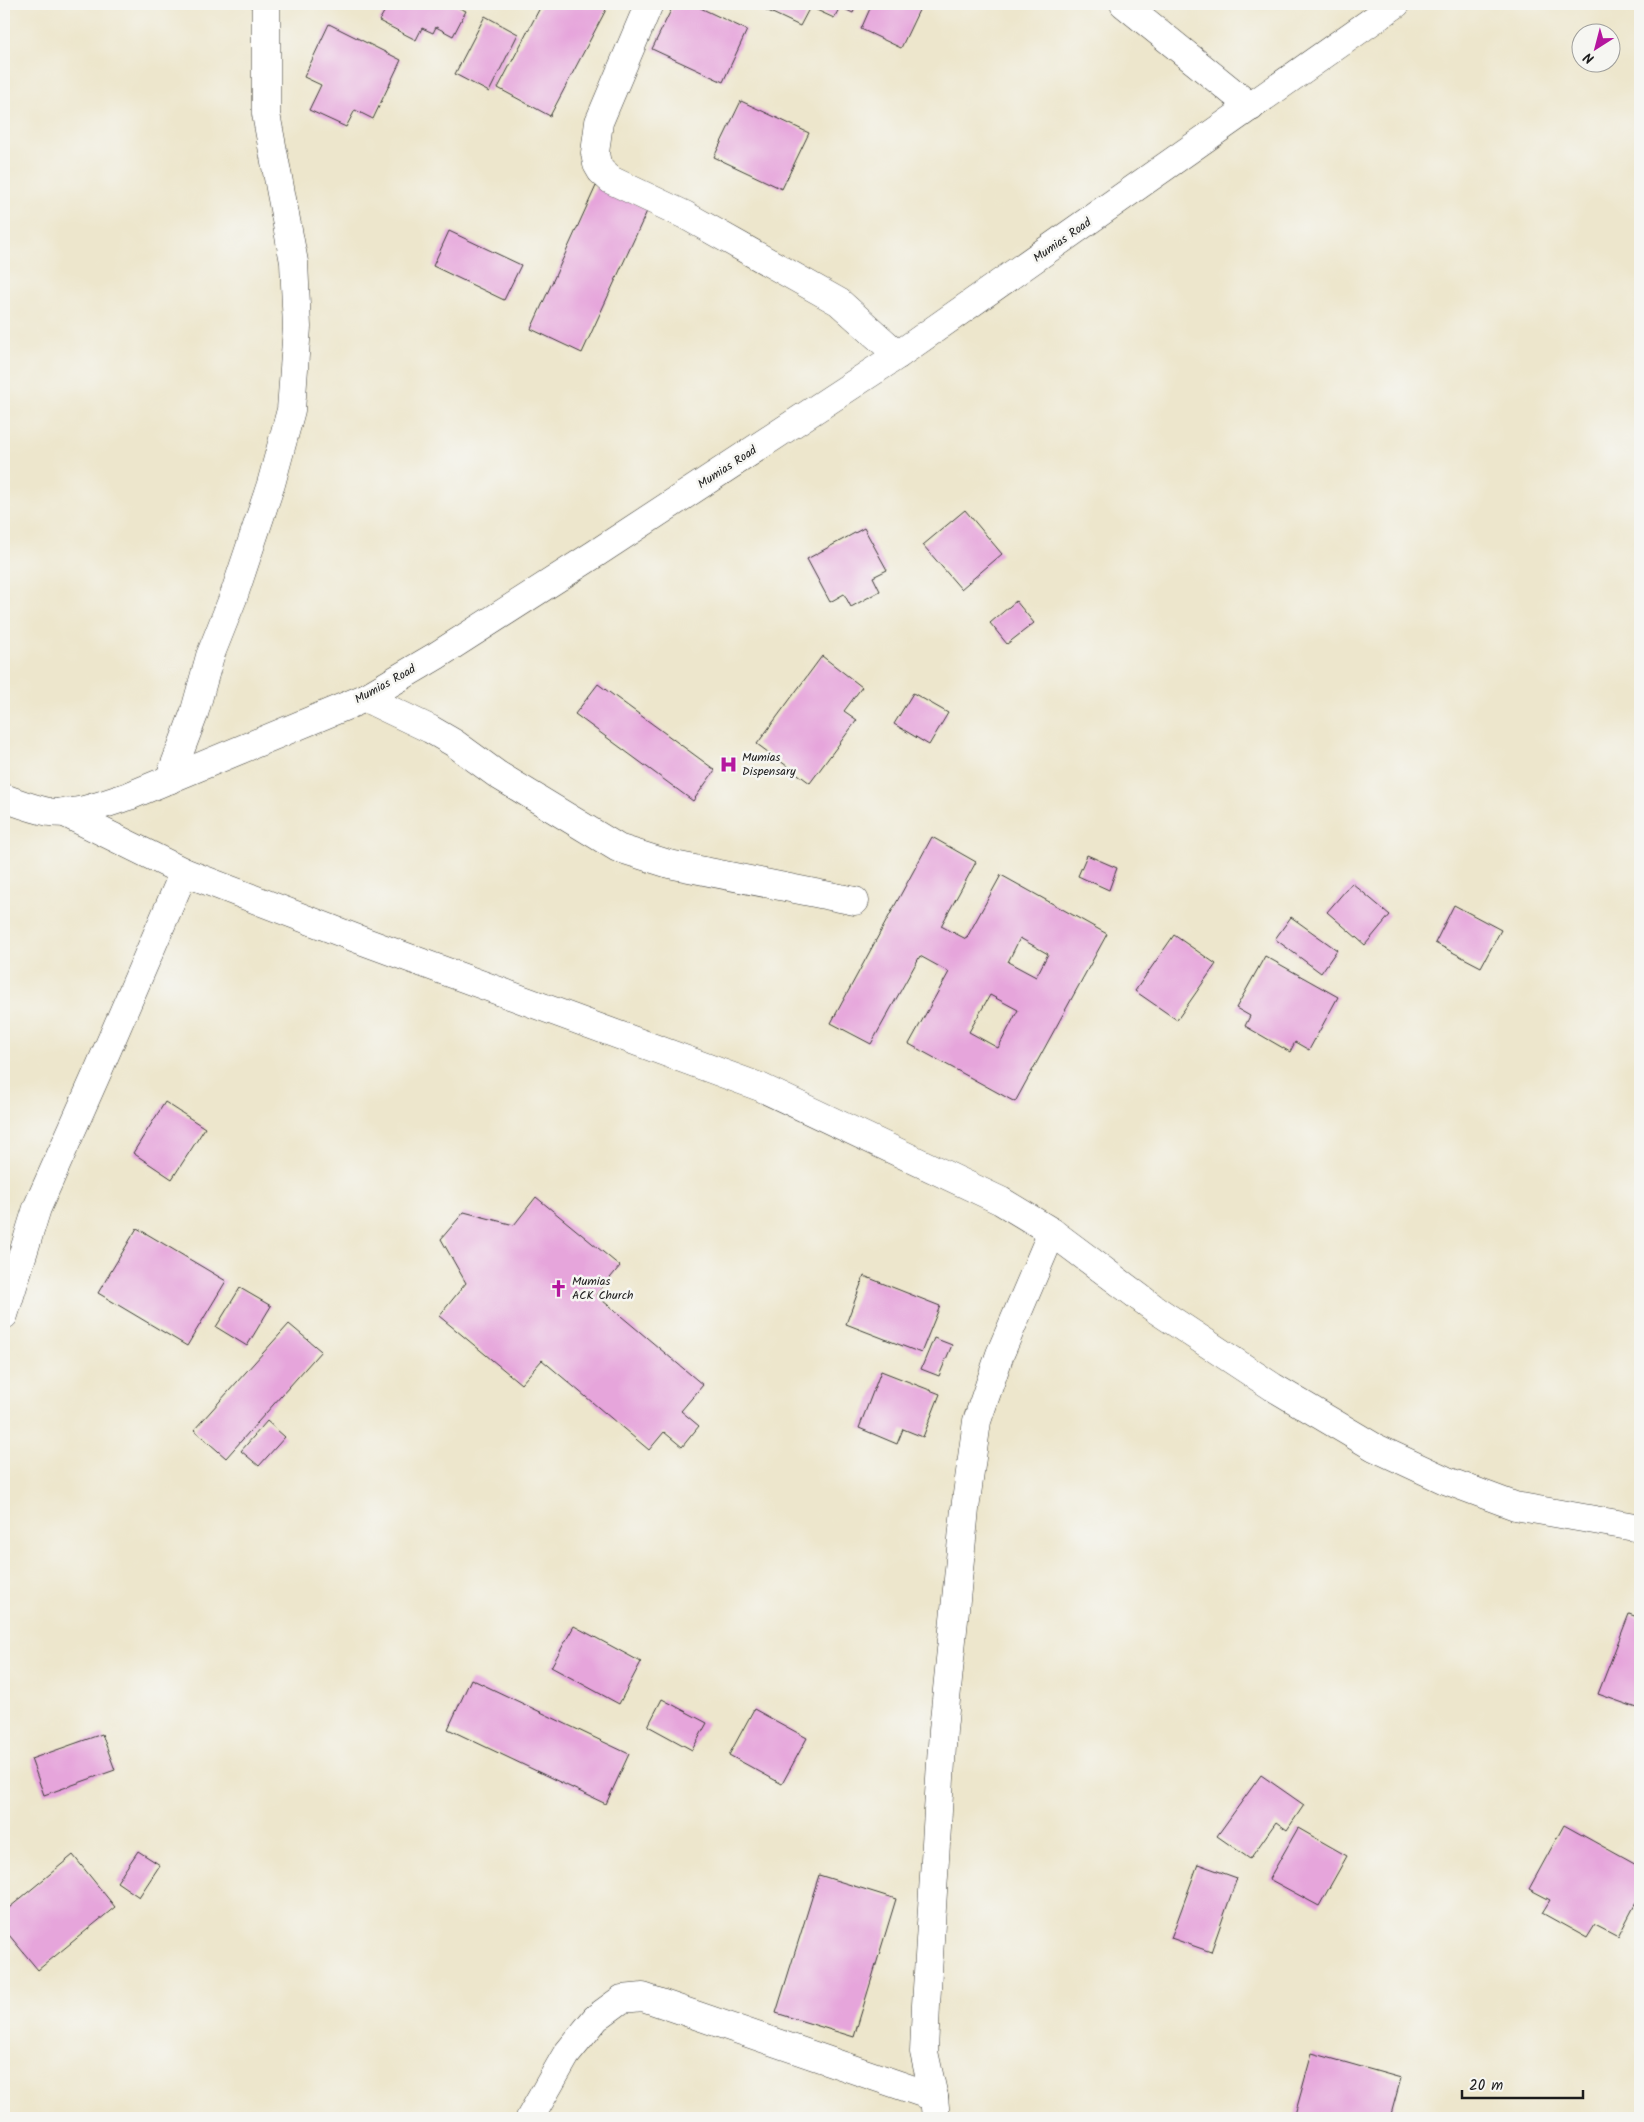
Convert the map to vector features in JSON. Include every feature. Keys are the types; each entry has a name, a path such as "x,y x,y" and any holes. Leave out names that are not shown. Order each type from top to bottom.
{"street":[{"path":"169,780 194,714 210,656 233,598 268,492 292,410 297,327 294,262 266,114 266,4"},
{"path":"648,4 599,122 595,153 597,164 601,171 611,180 685,215 839,302 898,355"},
{"path":"1124,4 1251,107"},
{"name":"Mumias Road","path":"4,798 37,809 63,812 91,808 129,796 169,780 364,698 436,656 595,554 898,355 1396,4"},
{"path":"364,698 430,729 454,743 498,775 618,848 669,864 855,901"},
{"path":"63,812 184,872 760,1087 1001,1201 1052,1232 1156,1309 1265,1382 1374,1447 1445,1480 1514,1506 1640,1528"},
{"path":"4,1315 36,1208 98,1071 184,872"},
{"path":"935,2107 924,2052 926,2005 943,1730 965,1509 977,1421 1000,1354 1052,1232"},
{"path":"530,2118 566,2055 596,2018 622,2000 643,1997 935,2107"}],"building":[{"path":"385,4 451,4 466,11 453,36 436,27 433,33 422,28 416,40 379,21 388,5"},
{"path":"542,4 609,4 550,116 498,88"},
{"path":"674,4 692,4 747,30 723,82 652,49"},
{"path":"769,4 857,4 853,13 840,7 834,18 810,7 800,26 766,10"},
{"path":"872,4 922,4 901,48 861,29"},
{"path":"485,16 518,34 489,92 455,74"},
{"path":"329,24 401,60 373,119 355,110 346,127 309,110 321,85 304,77"},
{"path":"741,101 809,133 782,189 714,157"},
{"path":"596,186 648,209 582,353 531,329"},
{"path":"449,231 521,265 504,300 433,266"},
{"path":"965,510 1002,554 961,589 923,545"},
{"path":"864,528 887,570 873,577 880,591 851,607 844,594 830,602 807,559"},
{"path":"1016,601 1034,623 1007,644 990,623"},
{"path":"822,656 862,687 844,711 857,720 810,783 757,744"},
{"path":"598,684 715,770 693,801 575,714"},
{"path":"913,693 948,713 929,745 894,724"},
{"path":"932,837 976,862 941,926 966,939 1001,875 1107,934 1015,1102 909,1044 949,972 920,956 871,1044 831,1023","holes":["1020,938 1048,954 1036,977 1008,962","990,995 1018,1010 998,1048 969,1032"]},
{"path":"1087,855 1117,868 1109,890 1078,876"},
{"path":"1352,883 1390,915 1365,945 1327,912"},
{"path":"1454,905 1501,930 1481,967 1435,943"},
{"path":"1291,917 1337,950 1321,973 1275,939"},
{"path":"1174,935 1216,964 1177,1020 1135,991"},
{"path":"1265,956 1338,997 1309,1050 1295,1042 1290,1052 1245,1026 1250,1016 1236,1008"},
{"path":"165,1102 205,1128 172,1179 133,1153"},
{"path":"536,1197 620,1266 596,1295 703,1385 681,1411 699,1426 682,1447 664,1432 649,1450 542,1360 521,1384 439,1316 466,1283 441,1239 464,1212 514,1225"},
{"path":"137,1228 226,1281 187,1346 98,1293"},
{"path":"864,1276 940,1306 921,1353 846,1324"},
{"path":"240,1288 271,1306 247,1346 216,1327"},
{"path":"289,1324 321,1351 226,1458 194,1430"},
{"path":"934,1338 952,1345 939,1376 921,1369"},
{"path":"881,1371 940,1394 923,1437 903,1429 897,1444 859,1428"},
{"path":"267,1421 285,1437 259,1466 241,1451"},
{"path":"1629,1614 1640,1618 1640,1709 1598,1694"},
{"path":"574,1626 641,1662 619,1704 551,1667"},
{"path":"471,1679 629,1754 606,1804 448,1729"},
{"path":"662,1699 707,1723 692,1750 648,1726"},
{"path":"754,1709 807,1738 782,1784 729,1755"},
{"path":"102,1734 115,1770 44,1795 31,1759"},
{"path":"1261,1775 1304,1805 1287,1830 1276,1822 1250,1859 1217,1836"},
{"path":"1564,1825 1640,1867 1640,1895 1618,1937 1595,1925 1587,1938 1542,1913 1550,1900 1529,1889"},
{"path":"1298,1828 1347,1856 1319,1906 1269,1879"},
{"path":"138,1851 160,1865 139,1897 117,1882"},
{"path":"73,1855 115,1907 38,1970 4,1929 4,1912"},
{"path":"1198,1864 1237,1878 1211,1952 1171,1938"},
{"path":"819,1875 896,1899 854,2037 776,2013"},
{"path":"1312,2053 1401,2078 1390,2118 1294,2118"}],"place":[{"name":"Mumias Dispensary","path":"728,764"},
{"name":"Mumias ACK Church","path":"558,1288"}]}
